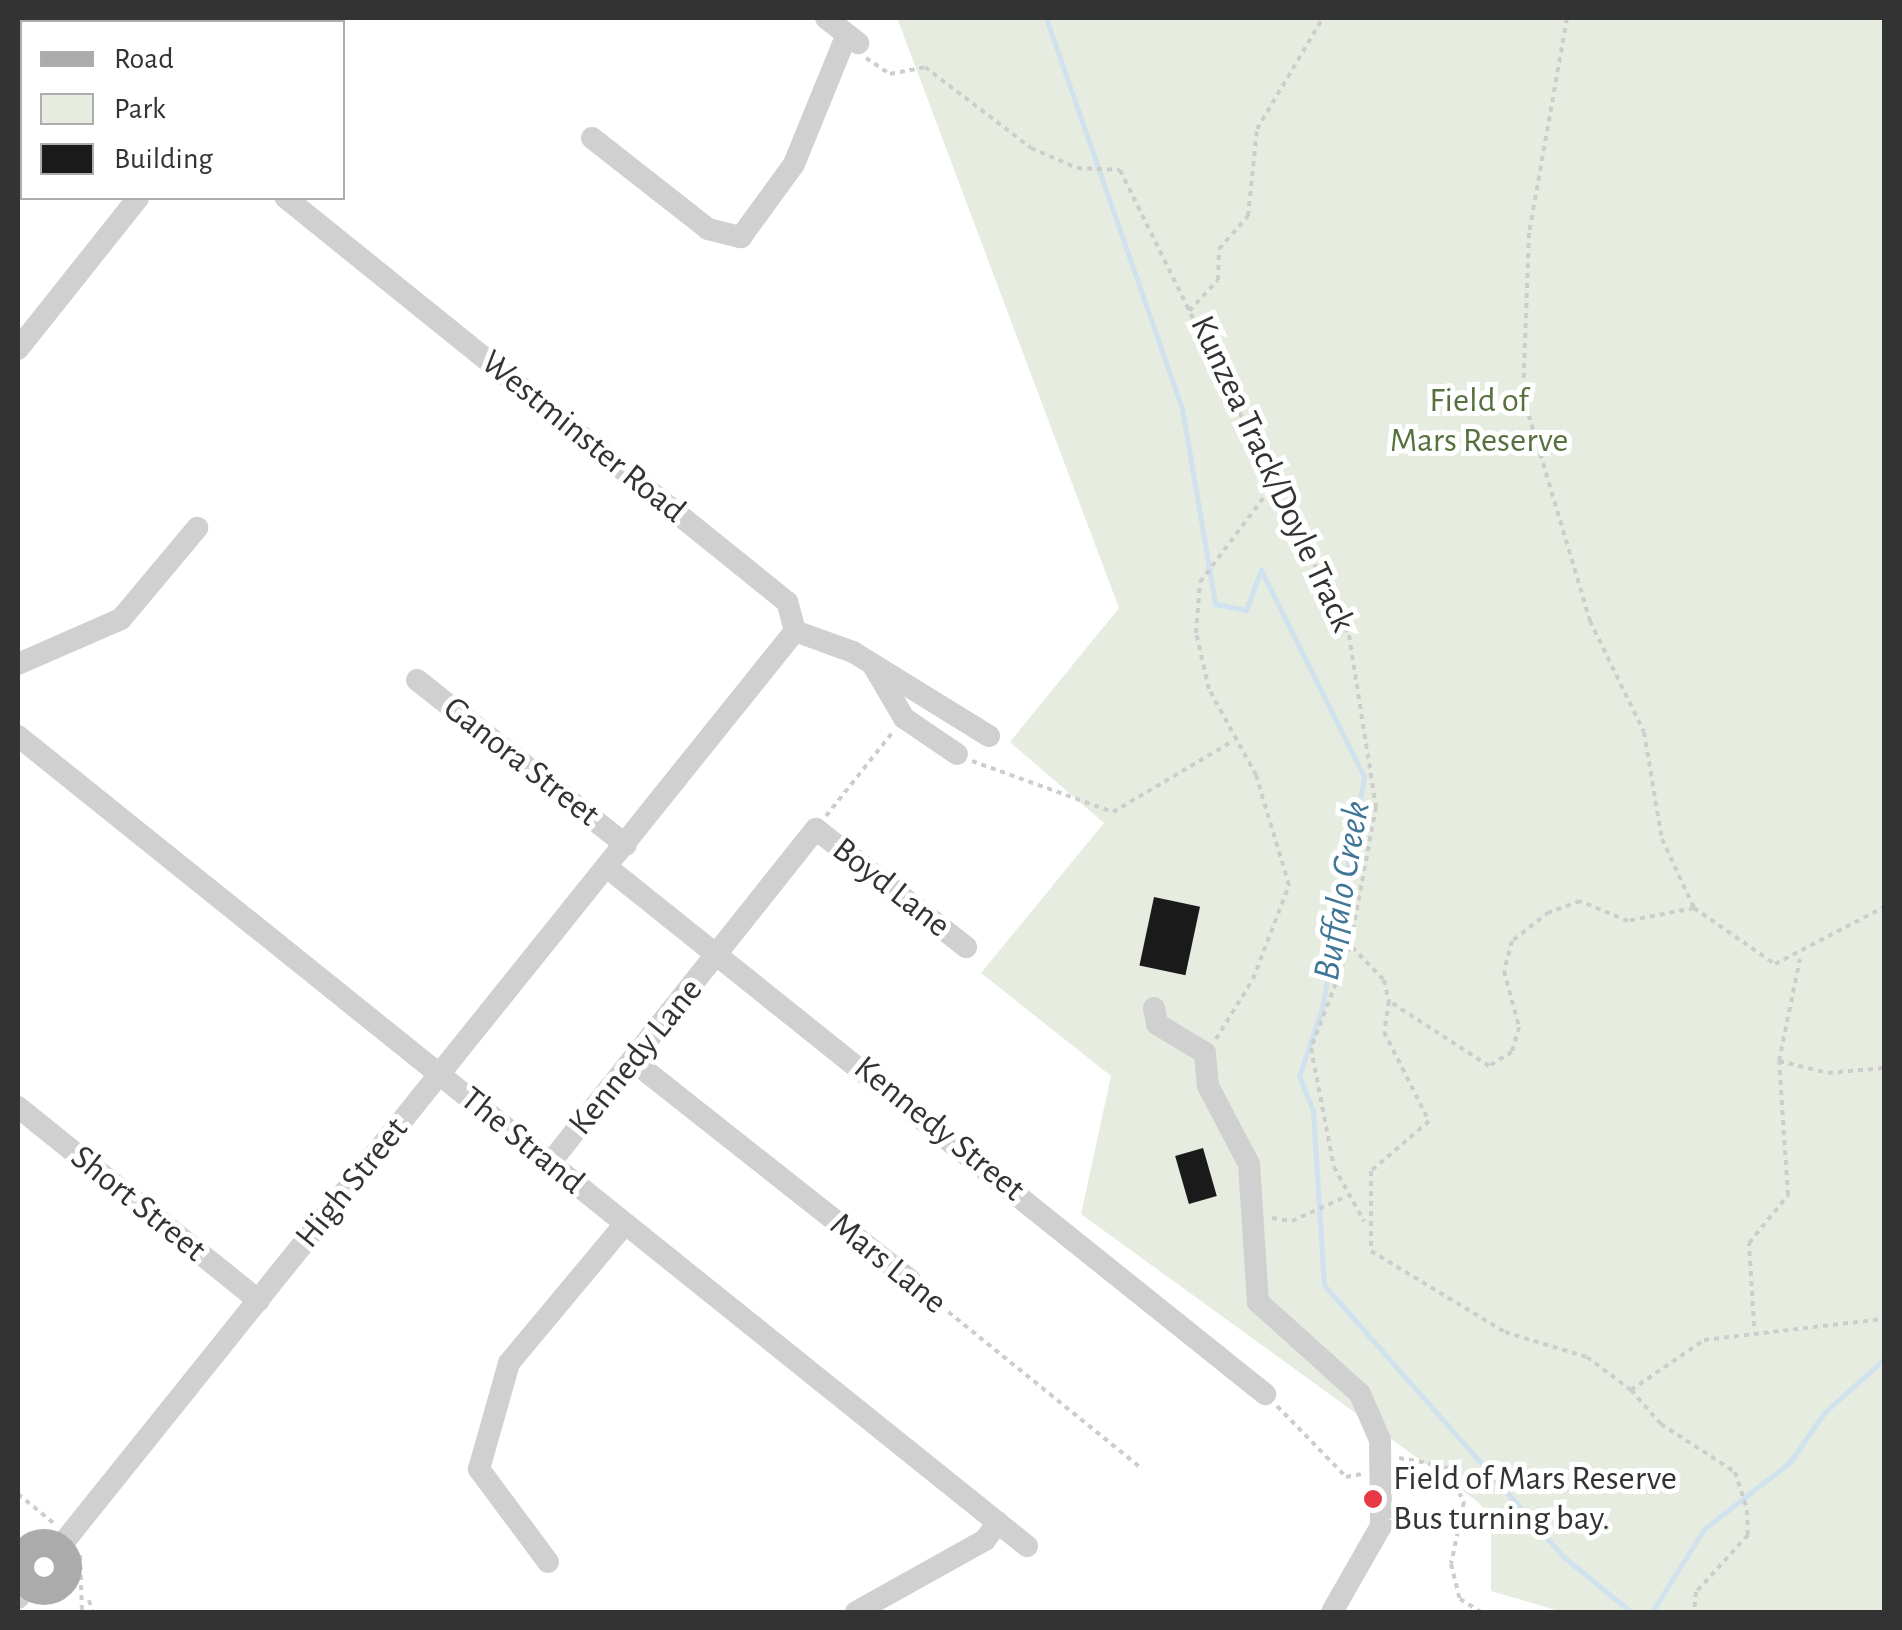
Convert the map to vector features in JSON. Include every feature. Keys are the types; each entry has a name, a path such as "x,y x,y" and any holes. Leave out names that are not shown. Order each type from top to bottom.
{"main road":[{"path":"24,1538 65,1541 64,1577 58,1603 23,1592 24,1538"}],"street":[{"path":"592,138 708,229 741,238 794,164 853,39 826,18"},
{"path":"18,349 136,200"},
{"name":"Westminster Road","path":"288,200 787,602 794,631"},
{"path":"18,664 121,619 197,528"},
{"path":"794,631 873,664 989,736"},
{"name":"High Street","path":"65,1541 608,868 794,631"},
{"path":"873,664 904,718 957,754"},
{"name":"Ganora Street","path":"417,680 626,845"},
{"name":"The Strand","path":"18,736 1027,1546"},
{"name":"Boyd Lane","path":"722,952 816,829 966,946"},
{"name":"Kennedy Street","path":"608,868 722,952 1265,1394"},
{"name":"Kennedy Lane","path":"550,1163 722,952"},
{"path":"1154,1008 1157,1024 1205,1054 1208,1086 1250,1164 1258,1302 1360,1394 1386,1467 1380,1526 1332,1612"},
{"name":"Mars Lane","path":"633,1060 910,1280"},
{"name":"Short Street","path":"18,1107 259,1301"},
{"path":"548,1562 479,1469 509,1363 625,1224"},
{"path":"856,1612 984,1540 998,1522"}],"path":[{"name":"Kunzea Track/Doyle Track","path":"1324,18 1257,129 1248,216 1219,249 1218,280 1189,311 1279,477 1348,635 1376,807 1350,946 1310,1048 1347,1196"},
{"path":"1567,18 1529,233 1524,396 1590,621 1630,690 1662,838 1694,908 1775,964 1800,959 1884,908"},
{"path":"853,39 890,74 925,67 1031,148 1077,168 1120,170 1189,311"},
{"path":"1205,1054 1288,905 1256,774 1233,741 1196,633 1200,582 1279,477"},
{"name":"Boyd Lane","path":"816,829 904,718"},
{"path":"957,754 1113,812 1233,741"},
{"path":"1389,1001 1489,1066 1512,1052 1519,1027 1504,971 1512,941 1549,912 1580,901 1628,921 1694,908"},
{"path":"1350,946 1384,980 1389,1001 1384,1032 1429,1121 1371,1171 1364,1221 1370,1251 1408,1278 1505,1332 1587,1356 1631,1390 1661,1424 1735,1472 1743,1495 1748,1535 1696,1592 1694,1612"},
{"path":"1754,1328 1748,1243 1788,1194 1779,1061 1800,959"},
{"path":"1779,1061 1828,1073 1884,1068"},
{"path":"1253,1216 1292,1221 1325,1211 1347,1196 1364,1221"},
{"name":"Mars Lane","path":"910,1280 1142,1468"},
{"path":"1631,1390 1704,1340 1754,1328 1884,1319"},
{"path":"1265,1394 1346,1477 1386,1467 1402,1456 1445,1466 1464,1502 1450,1564 1460,1599 1481,1612"},
{"path":"18,1494 65,1541 92,1612"},
{"path":"82,1612 89,1600"}],"green space":[{"name":"Field of Mars Reserve","path":"897,18 1884,18 1884,1612 1562,1612 1491,1591 1491,1518 1478,1502 1081,1214 1111,1076 981,973 1104,823 1010,742 1119,608"}],"building":[{"path":"1154,897 1200,907 1185,975 1139,965"},
{"path":"1203,1148 1217,1196 1189,1204 1175,1156"}],"waterway":[{"name":"Buffalo Creek","path":"1046,18 1182,408 1215,604 1246,610 1261,570 1364,777 1322,1009 1299,1076 1313,1111 1324,1285 1564,1557 1631,1612"},
{"path":"1653,1610 1704,1529 1790,1462 1824,1413 1884,1359"}],"place":[{"name":"Field of Mars Reserve Bus turning bay.","path":"1373,1499"}]}
